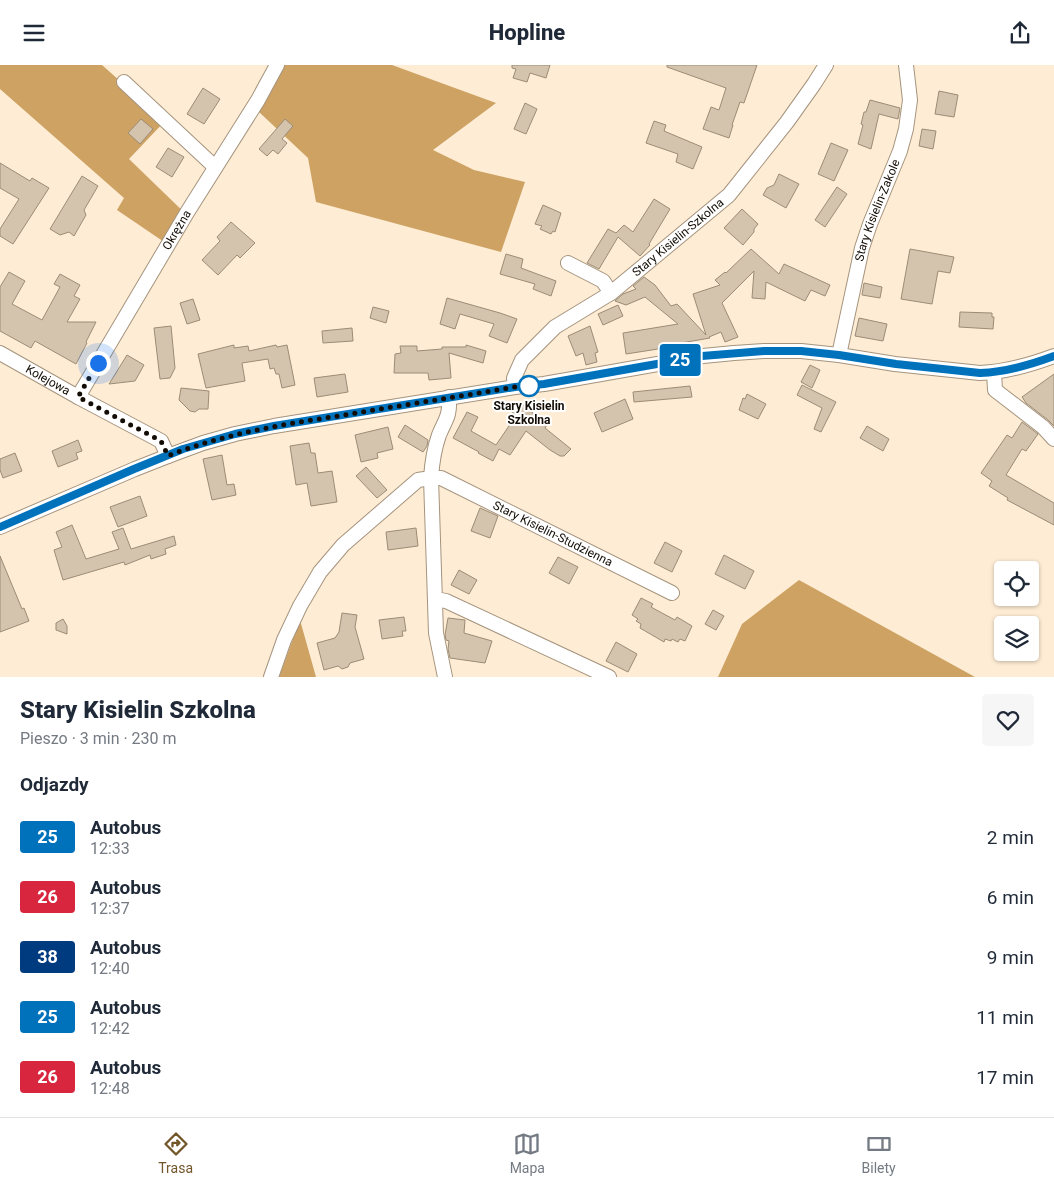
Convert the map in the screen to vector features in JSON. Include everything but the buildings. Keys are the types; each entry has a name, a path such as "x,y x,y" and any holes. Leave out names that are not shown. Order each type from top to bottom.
{"street":[{"name":"Okrężna","path":"78,397 183,219 258,100 277,65"},
{"name":"Stary Kisielin-Szkolna","path":"515,387 514,379 522,360 555,327 611,293 729,195 787,122 826,65"},
{"name":"Stary Kisielin-Zakole","path":"839,355 862,248 900,151 906,129 910,100 906,65"},
{"path":"124,82 215,167"},
{"path":"568,263 603,281 611,293"},
{"path":"0,527 134,469 203,443 274,426 449,397 544,384 702,356 734,353 801,351 980,373 1020,368 1054,356"},
{"name":"Kolejowa","path":"0,353 161,441 168,456"},
{"path":"994,372 995,390 1043,427 1054,439"},
{"path":"445,677 436,633 431,478 432,462 439,436 449,415 449,397"},
{"path":"271,677 284,640 300,605 320,572 343,545 418,480 431,478"},
{"name":"Stary Kisielin-Studzienna","path":"431,478 440,478 672,593"},
{"path":"435,599 446,601 609,677"}],"shaded area":[{"path":"0,65 102,65 165,121 129,159 190,218 173,248 117,210 124,198 0,89"},
{"path":"284,65 392,65 496,103 433,150 474,170 525,182 501,252 316,202 308,158 259,112"},
{"path":"799,580 975,677 718,677 742,624"},
{"path":"300,620 316,677 279,677"}],"bus line":[{"name":"25","path":"0,527 134,469 183,449 213,440 274,426 449,397 544,384 702,356 734,353 801,351 980,373 1020,368 1054,356"}],"place":[{"name":"Stary Kisielin Szkolna","path":"529,386"}],"route":[{"path":"98,363 78,397 161,441 168,456 183,449 223,437 274,426 529,386"}]}
